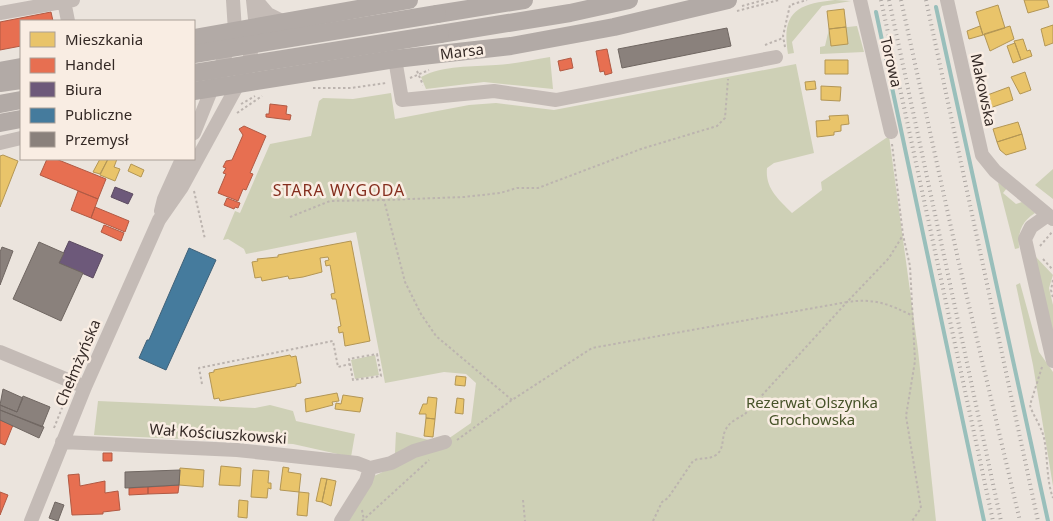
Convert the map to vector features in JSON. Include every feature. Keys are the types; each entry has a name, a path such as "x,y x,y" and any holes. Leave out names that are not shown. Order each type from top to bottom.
{"main road":[{"path":"195,38 409,0"},
{"path":"195,54 524,0"},
{"path":"195,73 570,13 629,0"},
{"name":"Marsa","path":"195,91 395,59 520,44 614,27 728,0"},
{"path":"0,71 20,67"},
{"path":"0,83 20,80"},
{"path":"0,104 20,100"},
{"path":"0,123 20,119"}],"street":[{"path":"195,131 235,31 233,0"},
{"path":"255,0 268,14 286,23"},
{"name":"Chełmżyńska","path":"32,521 85,387 160,220 182,186 222,110 240,84 248,66 256,28 255,0"},
{"name":"Torowa","path":"860,0 891,132"},
{"name":"Makowska","path":"947,0 980,150 984,159 1004,179 1051,217"},
{"path":"0,12 69,1 68,20"},
{"path":"395,59 402,100 494,91 556,100 729,65 780,52"},
{"path":"0,143 20,138"},
{"name":"Chełmżyńska","path":"160,220 164,198 182,160"},
{"path":"1048,362 1024,239 1031,227 1051,217"},
{"path":"0,352 85,387"},
{"name":"Wał Kościuszkowski","path":"62,442 237,450 347,462 370,468"},
{"path":"341,521 366,481 370,468 391,463 414,451 450,442"}],"path":[{"path":"780,52 790,5 807,0"},
{"path":"764,45 783,38"},
{"path":"290,217 330,201 464,197 500,193 518,188 538,188 641,149 717,126 725,118 729,65"},
{"path":"416,71 426,91"},
{"path":"311,86 331,83"},
{"path":"234,114 239,106 265,90"},
{"path":"891,132 903,234 910,266 913,316 914,361 906,416 921,508 912,521"},
{"path":"194,189 205,239"},
{"path":"384,200 405,282 421,314 436,336 512,400"},
{"path":"1036,250 1053,231"},
{"path":"654,521 662,502 668,498 693,461 717,454 722,447 726,428 745,414 846,302 889,258 903,234"},
{"path":"1041,257 1053,270"},
{"path":"1053,280 1051,290 1053,298"},
{"path":"450,442 592,348 866,299 890,305 913,316"},
{"path":"202,384 198,368 333,342 338,367 350,364"},
{"path":"377,354 381,376 353,380 350,364 349,359 377,354"},
{"path":"1048,362 1030,405 1031,411 1037,416 1044,437 1053,498"},
{"path":"362,521 430,460"},
{"path":"523,500 525,521"}],"green space":[{"path":"835,0 851,1 822,6 792,42 794,53 788,54 787,28 795,13 811,4"},
{"path":"857,26 864,52 820,54 820,47 825,46 829,29"},
{"path":"550,57 553,89 484,82 426,89 421,77 449,68 510,64"},
{"name":"Rezerwat Olszynka Grochowska","path":"796,64 814,153 774,163 767,168 770,187 777,198 792,213 822,190 821,182 889,136 918,350 936,521 345,521 374,476 435,448 471,423 476,383 466,374 444,372 385,383 356,232 246,254 244,249 228,239 223,240 235,211 240,213 270,144 311,136 319,101 323,98 353,99 391,93 395,119 469,105 496,103 554,110"},
{"path":"1053,169 1053,199 1035,185"},
{"path":"998,183 1007,188 1003,193 1016,204 1022,202 1035,213 1026,220 1021,228 1019,248 1015,249"},
{"path":"1035,256 1053,275 1049,288 1053,305 1053,334"},
{"path":"1020,283 1039,352 1053,372 1053,486 1033,365 1016,285"},
{"path":"375,355 379,375 355,379 351,360"},
{"path":"98,401 255,408 270,405 293,411 296,421 355,434 351,457 293,444 94,435"},
{"path":"396,432 433,441 397,457 395,453"}],"building: Mieszkania":[{"path":"1024,0 1047,0 1049,7 1028,13"},
{"path":"998,5 1005,28 983,35 976,12"},
{"path":"844,9 846,27 829,29 827,11"},
{"path":"1053,25 1053,43 1045,46 1041,29"},
{"path":"980,26 983,35 969,39 967,31"},
{"path":"1010,26 1014,39 990,51 984,34"},
{"path":"846,27 848,44 831,46 829,29"},
{"path":"1023,39 1027,51 1030,50 1032,56 1021,60 1014,41"},
{"path":"1015,43 1021,60 1013,63 1007,46"},
{"path":"825,60 848,60 848,74 825,74"},
{"path":"1025,72 1031,90 1020,94 1011,77"},
{"path":"815,81 816,89 806,90 805,82"},
{"path":"821,86 841,87 840,101 821,100"},
{"path":"1009,87 1013,100 987,109 982,97"},
{"path":"848,115 849,124 841,125 841,131 834,132 834,135 817,137 816,121 830,120 829,116"},
{"path":"1018,122 1022,134 997,142 993,129"},
{"path":"1022,134 1026,149 1006,155 1000,150 997,142"},
{"path":"3,155 18,161 0,207 0,156"},
{"path":"99,160 107,160 100,174 93,172"},
{"path":"108,160 117,160 114,167 120,169 115,181 100,175"},
{"path":"131,164 144,170 141,177 128,171"},
{"path":"351,241 370,341 345,346 343,332 339,333 338,327 341,326 336,299 332,299 331,294 335,293 330,265 326,266 325,261 329,260 328,257 320,258 322,272 303,277 289,279 288,276 262,281 261,277 255,278 252,262 258,261 257,259 278,257 278,255"},
{"path":"290,355 291,357 296,356 301,383 296,384 296,386 220,401 219,398 214,399 209,373 214,372 214,370"},
{"path":"456,376 466,377 465,386 455,385"},
{"path":"337,393 339,401 332,402 333,405 306,412 305,399"},
{"path":"343,395 363,398 360,412 335,409 336,403 341,404"},
{"path":"428,397 437,398 435,419 426,418 426,414 419,414 423,404 427,404"},
{"path":"457,398 464,399 463,414 455,413"},
{"path":"426,418 435,419 433,437 424,436"},
{"path":"221,466 241,468 240,486 219,485"},
{"path":"283,467 289,468 288,472 301,474 299,492 280,490"},
{"path":"180,468 204,470 203,487 179,485"},
{"path":"253,470 269,471 268,483 271,483 271,489 268,488 267,498 251,497"},
{"path":"321,478 327,479 322,502 316,501"},
{"path":"327,479 336,481 331,506 322,502"},
{"path":"299,492 309,493 307,516 297,515"},
{"path":"239,500 248,501 247,518 238,517"}],"building: Handel":[{"path":"51,12 53,20 20,20 20,46 0,50 0,22"},
{"path":"607,49 612,73 605,75 604,71 600,72 596,51"},
{"path":"571,58 573,68 560,71 558,61"},
{"path":"270,104 287,106 286,114 291,115 290,120 266,117 266,114 269,114"},
{"path":"244,126 266,136 250,173 253,174 246,190 243,189 238,201 218,193 226,174 223,173 226,168 223,167 226,161 232,160 243,135 239,129"},
{"path":"47,160 58,160 106,179 98,199 40,175"},
{"path":"78,191 98,199 91,218 71,210"},
{"path":"227,198 240,203 238,208 235,207 234,209 224,205"},
{"path":"95,207 129,221 125,232 91,218"},
{"path":"104,225 124,233 121,241 101,232"},
{"path":"0,420 13,425 5,445 0,443"},
{"path":"103,453 112,453 112,461 103,461"},
{"path":"79,474 80,486 105,481 105,493 118,491 120,510 103,512 103,514 72,515 68,475"},
{"path":"179,485 178,493 148,494 148,487"},
{"path":"148,487 148,494 129,495 129,488"},
{"path":"0,492 8,495 0,515"}],"building: Biura":[{"path":"115,187 133,194 128,204 111,197"},
{"path":"69,241 103,255 93,278 59,263"}],"building: Publiczne":[{"path":"189,248 216,260 166,370 139,358 147,340 149,340"}],"building: Przemysł":[{"path":"727,28 731,46 622,68 618,49"},
{"path":"39,242 64,253 59,263 83,273 61,321 13,299"},
{"path":"2,247 13,251 0,285 0,252"},
{"path":"3,389 23,398 17,412 0,405"},
{"path":"23,396 50,407 42,427 0,410 0,405 17,412"},
{"path":"0,410 44,427 39,438 0,420"},
{"path":"180,470 179,485 125,488 125,472"},
{"path":"55,502 64,505 58,521 49,518"}],"waterway":[{"path":"936,7 1048,521"},
{"path":"876,12 984,521"}],"railway":[{"path":"881,0 993,521"},
{"path":"889,0 1001,521"},
{"path":"901,0 958,259 1020,521"},
{"path":"926,0 1038,521"}],"district":[{"name":"STARA WYGODA","path":"339,190"}]}
